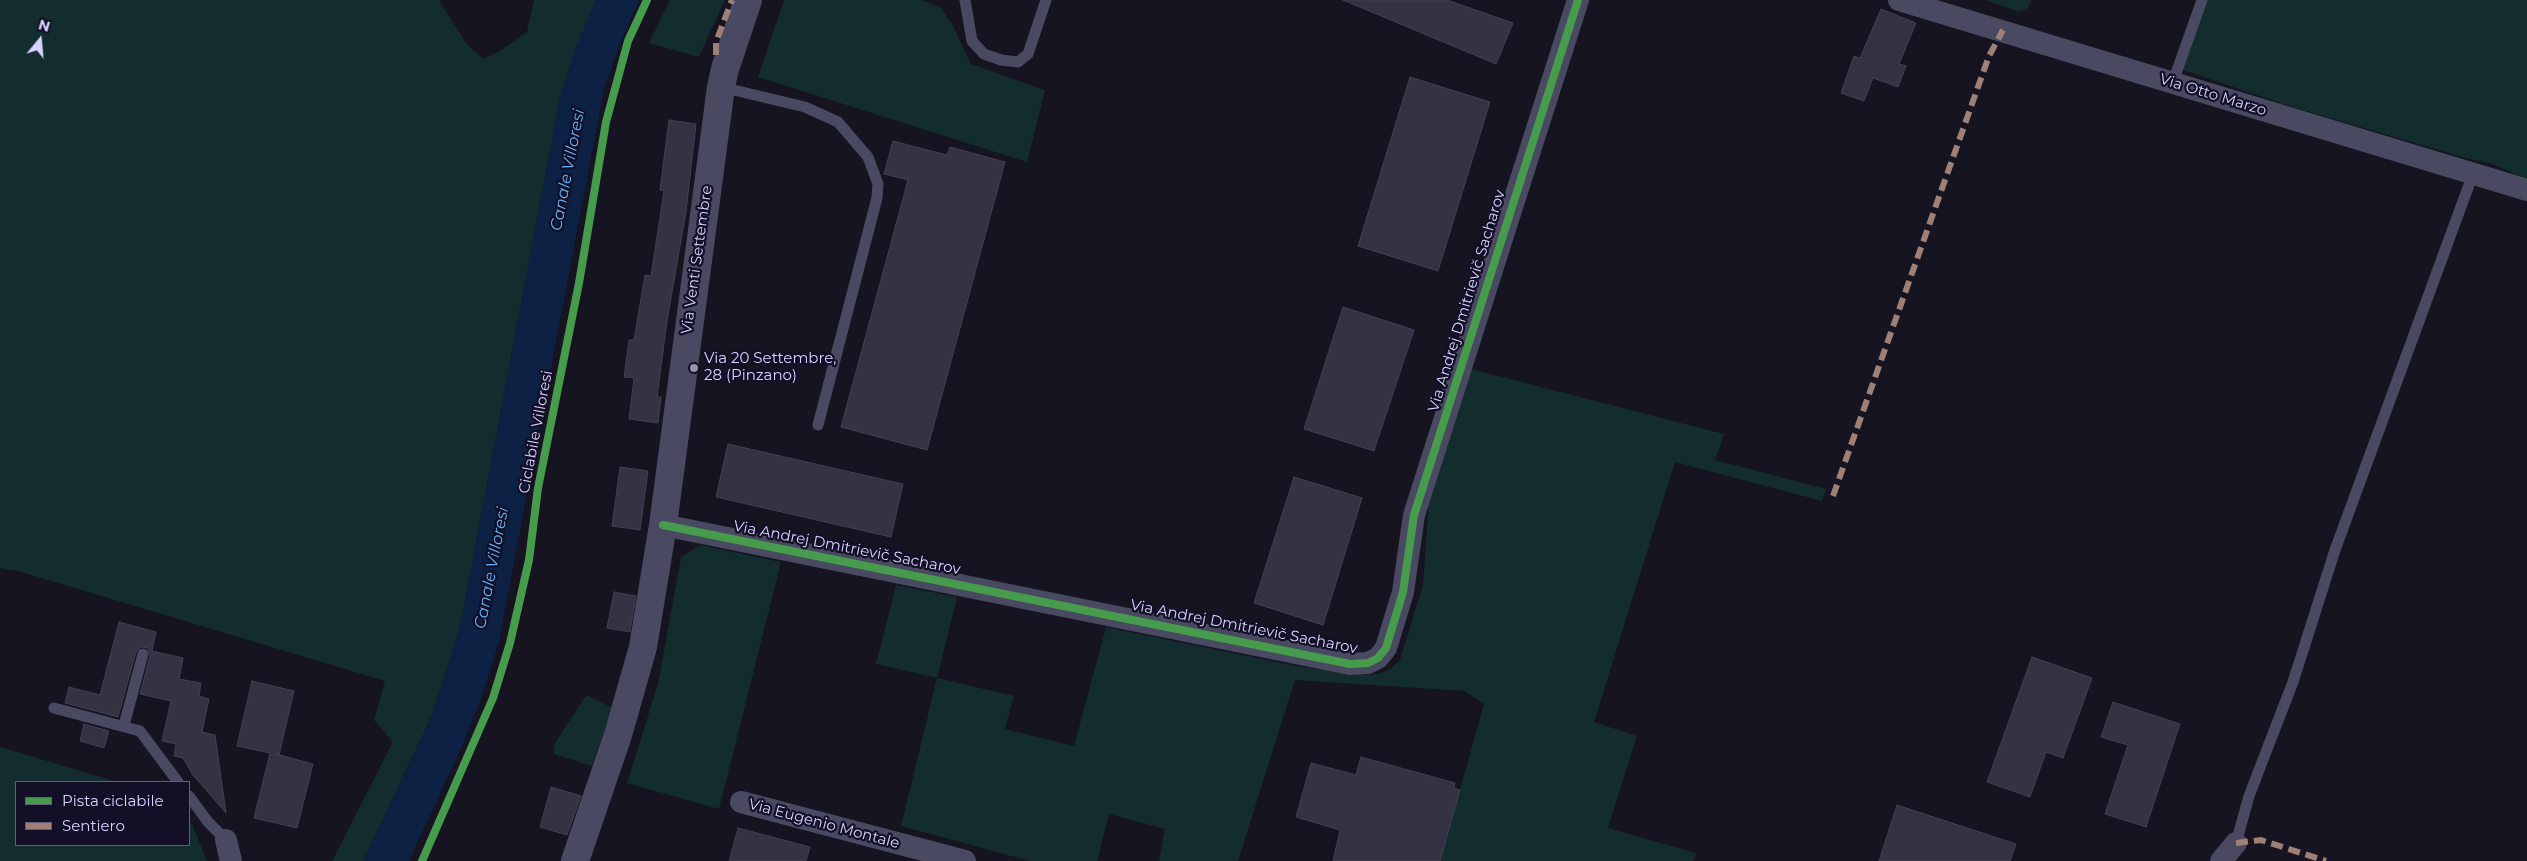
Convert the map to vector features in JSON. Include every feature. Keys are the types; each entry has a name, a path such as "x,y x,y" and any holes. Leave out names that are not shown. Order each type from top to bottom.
{"street":[{"name":"Via Venti Settembre","path":"575,861 633,689 643,647 662,525 721,87 724,69 748,0"},
{"name":"Via Andrej Dmitrievič Sacharov","path":"662,525 1350,664 1368,663 1378,658 1386,648 1403,592 1414,515 1578,0"},
{"name":"Via Otto Marzo","path":"1900,0 2527,190"},
{"name":"Via Eugenio Montale","path":"741,802 965,861"},
{"path":"2221,861 2236,843"}],"lane":[{"path":"965,0 972,41 984,54 1001,60 1018,62 1028,54 1046,0"},
{"path":"2173,82 2202,0"},
{"path":"721,87 805,107 838,122 868,157 878,184 877,198 818,425"},
{"path":"2236,843 2249,796 2293,682 2335,550 2473,174"},
{"path":"124,726 143,654"},
{"path":"54,708 140,731 177,781"},
{"path":"190,797 228,851"}],"green space":[{"path":"0,0 439,0 466,43 483,59 500,51 527,32 534,0 596,0 574,53 560,98 460,628 431,718 363,861 332,861 393,742 374,720 385,681 18,571 0,568"},
{"path":"670,0 725,0 699,57 649,43"},
{"path":"784,0 921,0 941,8 953,26 971,64 1045,90 1027,162 758,77"},
{"path":"1986,0 2031,0 2028,8 2019,12"},
{"path":"2206,0 2527,0 2527,179 2490,163 2473,160 2289,106 2183,70"},
{"path":"1471,369 1724,434 1715,460 1826,489 1822,501 1675,462 1594,722 1637,736 1608,828 1696,853 1693,861 1440,861 1484,704 1465,691 1295,680 1238,861 1159,861 1165,829 1109,814 1097,861 1030,861 901,826 937,678 1014,696 1005,729 1074,746 1106,627 1296,666 1364,675 1379,674 1391,669 1400,660 1423,585 1429,501"},
{"path":"700,545 781,562 719,809 627,783 658,684 681,557"},
{"path":"896,585 957,597 937,678 876,664"},
{"path":"586,695 613,708 592,766 554,754 555,743"},
{"path":"0,747 115,781 15,781 15,846 190,846 190,823 207,861 0,861"}],"water":[{"name":"Canale Villoresi","path":"596,0 639,0 619,46 604,89 499,641 482,696 462,746 409,861 363,861 431,719 460,628 560,98 574,53"}],"building":[{"path":"1343,0 1447,0 1513,23 1496,64"},
{"path":"1881,9 1916,23 1899,64 1906,66 1898,87 1873,78 1864,101 1841,93 1854,56 1860,58"},
{"path":"1410,77 1490,102 1438,271 1358,246"},
{"path":"669,120 696,124 686,212 667,321 657,397 661,397 658,423 629,419 634,378 624,377 629,340 634,340 645,275 651,276 664,191 660,190"},
{"path":"893,141 947,155 950,147 1005,162 927,450 841,427 908,180 884,174"},
{"path":"1343,307 1414,330 1374,451 1304,429"},
{"path":"728,444 903,484 891,537 716,497"},
{"path":"620,467 648,471 640,530 612,526"},
{"path":"1294,477 1362,498 1323,625 1254,603"},
{"path":"614,592 636,596 630,632 607,628"},
{"path":"119,622 156,632 152,651 183,658 179,679 201,683 199,696 209,699 202,732 215,735 226,813 193,775 183,758 174,756 176,744 162,741 171,701 140,694 150,656 148,648 141,647 136,652 118,717 65,703 69,687 100,695"},
{"path":"2032,657 2092,678 2063,758 2046,752 2030,797 1987,782"},
{"path":"252,681 294,691 279,755 313,764 297,828 254,818 270,753 237,746"},
{"path":"2113,702 2180,724 2146,827 2105,814 2128,745 2101,737"},
{"path":"84,724 109,731 104,748 80,741"},
{"path":"1361,757 1455,783 1454,788 1460,790 1440,861 1333,861 1340,830 1296,817 1311,763 1356,775"},
{"path":"551,787 581,796 567,835 540,827"},
{"path":"1897,805 2016,844 2010,861 1879,861"},
{"path":"738,828 810,847 806,861 729,861"}],"marked path":[{"path":"716,55 716,42 732,0"},
{"path":"1833,496 1989,56 2003,30"},
{"path":"2236,843 2261,840 2326,861"}],"cycle path":[{"name":"Ciclabile Villoresi","path":"422,861 493,698 510,643 529,560 538,488 579,283 606,122 628,41 647,0"},
{"path":"663,525 1350,664 1368,663 1378,658 1386,648 1403,592 1414,515 1578,0"}],"place":[{"name":"Via 20 Settembre, 28 (Pinzano)","path":"694,368"}]}
